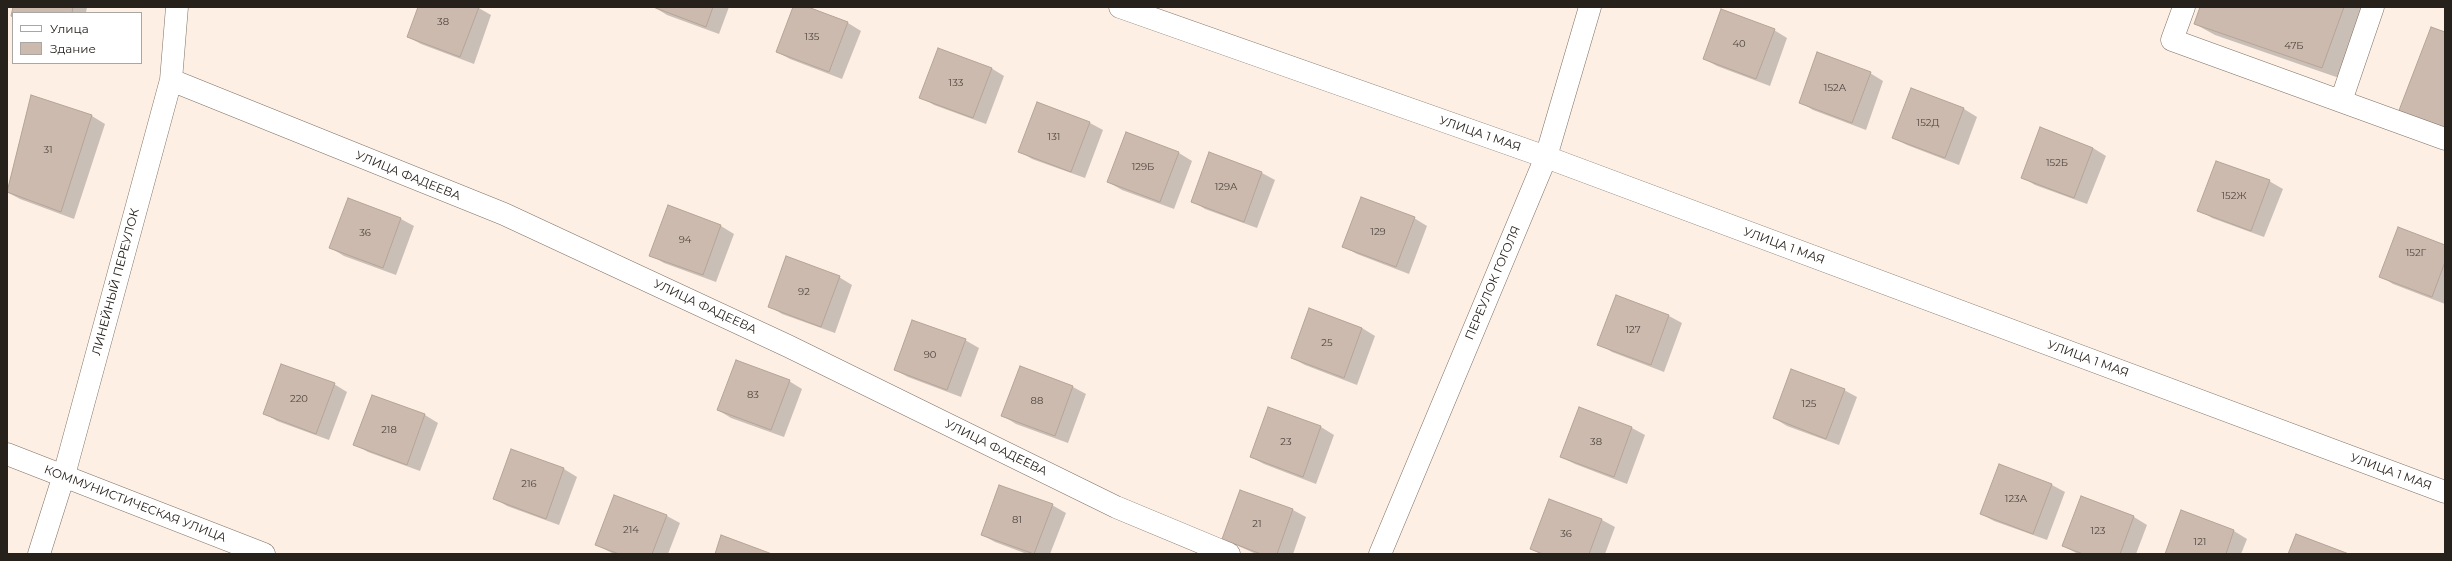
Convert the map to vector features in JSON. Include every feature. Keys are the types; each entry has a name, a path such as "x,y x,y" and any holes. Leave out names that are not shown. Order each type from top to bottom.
{"street":[{"name":"ЛИНЕЙНЫЙ ПЕРЕУЛОК","path":"38,554 64,475 171,80 177,7"},
{"name":"УЛИЦА 1 МАЯ","path":"1120,7 1546,157 2445,492"},
{"name":"ПЕРЕУЛОК ГОГОЛЯ","path":"1380,554 1546,157 1590,7"},
{"path":"2184,7 2172,40 2445,139"},
{"path":"2341,101 2373,7"},
{"name":"УЛИЦА ФАДЕЕВА","path":"171,80 504,214 788,346 1116,507 1229,554"},
{"name":"КОММУНИСТИЧЕСКАЯ УЛИЦА","path":"7,454 264,554"}],"building":[{"path":"13,7 73,7 72,12 12,12 11,16"},
{"path":"418,7 479,7 460,57 407,37"},
{"path":"653,7 713,7 706,27"},
{"path":"793,7 808,7 848,22 829,72 776,52"},
{"path":"2200,7 2344,7 2322,68 2194,24"},
{"path":"1721,9 1775,29 1756,79 1703,59"},
{"path":"2431,27 2445,32 2445,131 2398,113"},
{"path":"938,48 992,68 973,118 919,98"},
{"path":"1817,52 1871,72 1852,123 1799,103"},
{"path":"1911,88 1964,108 1945,158 1892,138"},
{"path":"31,95 92,115 61,212 7,192"},
{"path":"1037,102 1090,122 1071,172 1018,152"},
{"path":"2040,127 2093,148 2074,198 2021,178"},
{"path":"1126,132 1179,152 1160,202 1107,182"},
{"path":"1209,152 1262,172 1244,222 1191,202"},
{"path":"2216,161 2270,180 2251,231 2197,211"},
{"path":"1361,197 1415,217 1396,267 1342,247"},
{"path":"348,198 401,218 383,268 329,248"},
{"path":"668,205 721,225 703,275 649,256"},
{"path":"2398,227 2445,245 2445,262 2432,297 2379,277"},
{"path":"786,256 840,276 821,327 768,307"},
{"path":"1616,295 1669,315 1651,365 1597,345"},
{"path":"1309,308 1362,328 1344,378 1291,358"},
{"path":"912,320 966,339 947,390 894,370"},
{"path":"736,360 790,380 771,430 717,410"},
{"path":"281,364 335,383 316,434 263,414"},
{"path":"1020,366 1073,386 1055,436 1001,416"},
{"path":"1791,369 1845,389 1826,439 1773,418"},
{"path":"372,395 425,414 407,465 353,445"},
{"path":"1268,407 1321,426 1303,477 1250,457"},
{"path":"1579,407 1632,427 1614,477 1560,457"},
{"path":"511,449 564,468 546,519 493,499"},
{"path":"1999,464 2052,484 2033,534 1980,514"},
{"path":"999,485 1053,504 1034,554 981,535"},
{"path":"1240,490 1293,509 1277,554 1261,554 1222,539"},
{"path":"614,495 667,515 652,554 619,554 595,545"},
{"path":"2081,496 2134,516 2120,554 2083,554 2062,546"},
{"path":"1549,499 1602,519 1589,554 1543,554 1530,549"},
{"path":"2181,510 2234,530 2226,554 2165,554"},
{"path":"2296,534 2349,554 2288,554"},
{"path":"721,535 772,554 715,554"}]}
